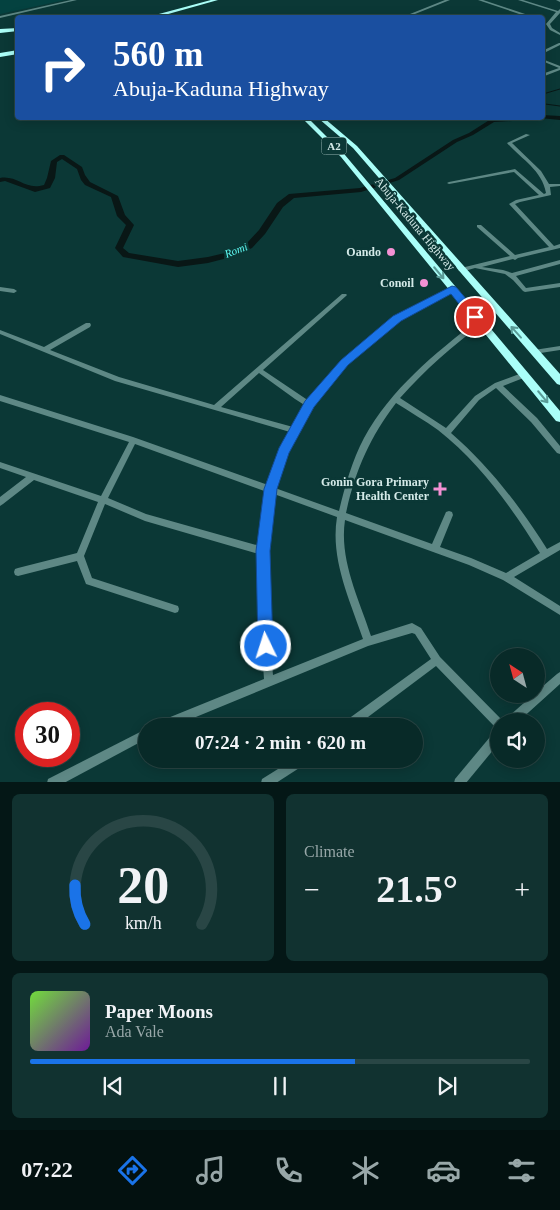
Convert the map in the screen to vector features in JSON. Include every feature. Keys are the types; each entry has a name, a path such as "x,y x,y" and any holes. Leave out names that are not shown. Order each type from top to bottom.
{"highway":[{"path":"158,15 216,0"},
{"path":"166,15 222,0"},
{"path":"0,30 15,28"},
{"path":"0,49 15,51"},
{"path":"0,55 15,52"},
{"name":"Abuja-Kaduna Highway","path":"307,120 331,143 360,177 560,418"},
{"name":"Abuja-Kaduna Highway","path":"324,120 342,134 560,381"}],"street":[{"path":"0,17 75,0"},
{"path":"410,14 448,0"},
{"path":"480,0 527,15"},
{"path":"520,0 559,13 545,27"},
{"path":"545,22 560,34"},
{"path":"545,52 560,44"},
{"path":"545,61 560,68"},
{"path":"545,75 560,68"},
{"path":"528,135 509,143 530,162 548,186 550,194 512,204 557,248"},
{"path":"449,183 515,170 542,195"},
{"path":"548,186 560,185"},
{"path":"479,226 515,258"},
{"path":"461,270 557,248"},
{"path":"476,267 485,271 502,272 512,275 560,262"},
{"path":"512,275 525,290 560,285"},
{"path":"0,289 14,290"},
{"path":"269,682 264,628 263,551 271,489 283,452 310,404 344,363 397,318 452,289"},
{"path":"216,407 344,295"},
{"path":"368,641 349,583 340,541 341,515 350,479 365,442 381,415 421,369 441,350 480,322"},
{"path":"46,349 88,325"},
{"path":"3,333 117,379 295,431"},
{"path":"534,352 560,348"},
{"path":"259,370 296,397 310,404"},
{"path":"446,433 477,398 497,385 524,375"},
{"path":"497,385 534,420 560,451"},
{"path":"0,398 133,440 434,548 506,577 560,611"},
{"path":"396,399 446,433 476,461 527,523 546,554"},
{"path":"133,440 103,500 80,556 89,581 175,609"},
{"path":"0,465 103,500 145,517 263,551"},
{"path":"0,502 33,476"},
{"path":"434,548 449,515"},
{"path":"506,577 560,546"},
{"path":"18,572 80,556"},
{"path":"181,718 368,641 415,628 437,660 490,714"},
{"path":"359,718 437,660"},
{"path":"521,713 560,677"},
{"path":"52,782 138,738"},
{"path":"459,782 490,746"},
{"path":"266,782 289,768"}],"shaded area":[{"path":"0,0 65,0 0,14"}],"waterway":[{"path":"545,93 560,89"},
{"path":"545,104 560,106"},
{"name":"Romi","path":"545,117 560,118"},
{"name":"Romi","path":"0,180 6,179 35,190 47,186 51,178 54,161 62,156 80,168 81,175 88,184 114,196 121,216 130,225 119,248 126,255 178,264 208,260 232,254 249,246 262,232 280,205 292,196 361,190 397,179 455,141 471,134 493,120"}],"place":[{"name":"Oando","path":"391,252"},
{"name":"Conoil","path":"424,283"},
{"name":"Gonin Gora Primary Health Center","path":"440,489"}],"route":[{"path":"266,646 263,551 271,489 283,452 310,404 344,363 372,338 397,318 423,304 452,289 475,317"}]}
